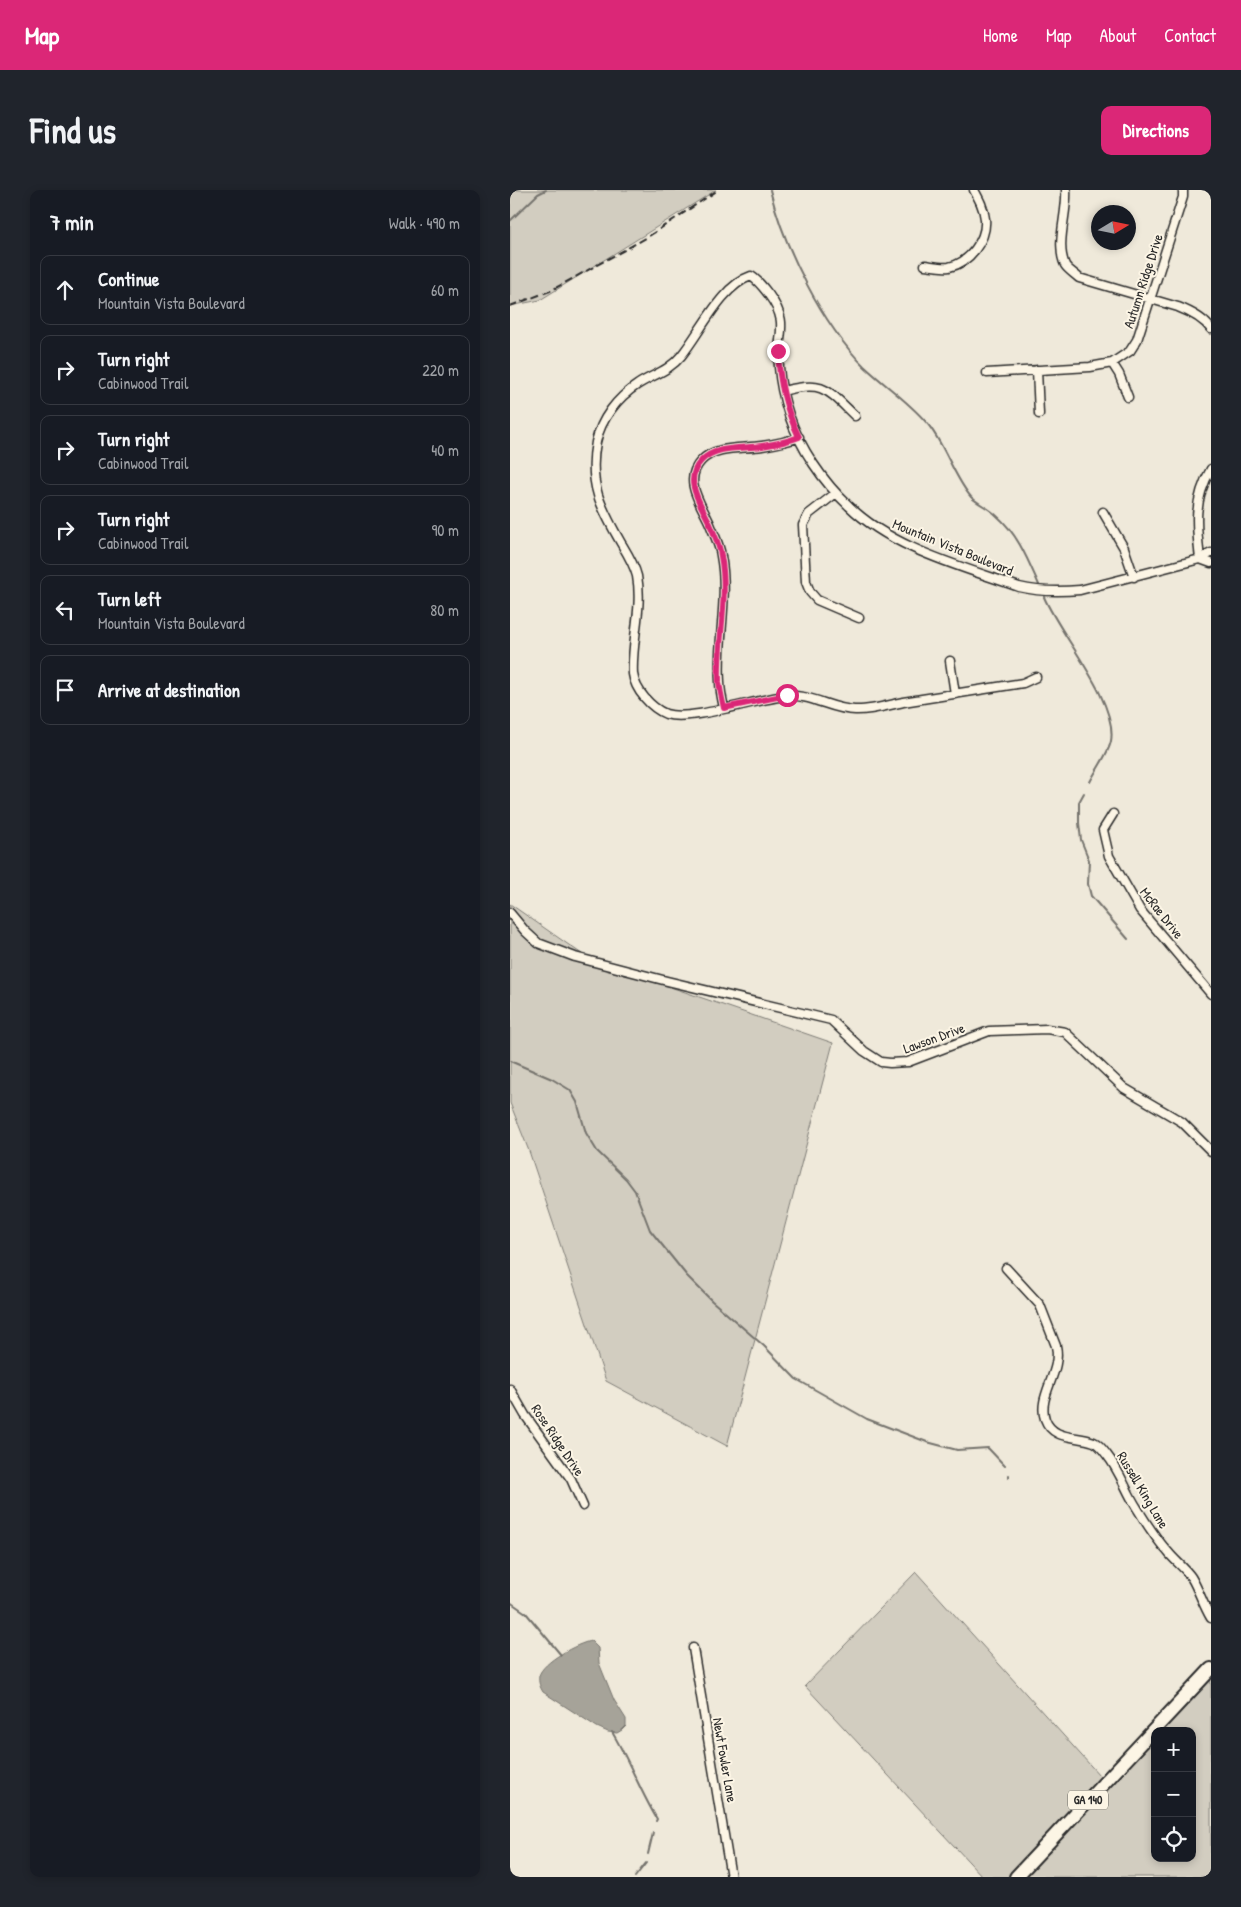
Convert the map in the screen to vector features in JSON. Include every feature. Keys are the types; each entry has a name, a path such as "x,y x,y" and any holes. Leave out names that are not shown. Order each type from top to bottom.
{"main road":[{"name":"GA 140","path":"1016,1877 1210,1671"}],"street":[{"path":"925,265 948,267 968,259 973,253 985,230 983,207 974,190"},
{"path":"1066,190 1067,199 1062,241 1065,265 1079,278 1151,299 1193,314 1211,329"},
{"name":"Autumn Ridge Drive","path":"987,373 1090,367 1112,363 1130,351 1137,340 1151,299 1183,196 1183,190"},
{"name":"Mountain Vista Boulevard","path":"1036,677 1023,682 854,710 806,696 787,695 680,716 666,714 651,704 639,691 633,676 638,610 636,574 630,558 600,504 594,482 596,443 602,425 612,408 623,396 638,385 669,368 681,356 728,293 742,279 751,276 759,281 781,315 782,332 778,351 779,368 789,415 799,437 821,474 836,493 849,507 892,539 1019,587 1038,591 1061,592 1080,590 1200,559 1211,553"},
{"path":"1112,363 1119,374 1128,398"},
{"path":"1037,370 1039,414"},
{"path":"783,391 811,385 820,388 832,394 854,416"},
{"path":"724,708 720,683 724,583 721,554 710,524 696,498 693,486 694,474 699,462 708,454 720,450 770,445 799,437"},
{"path":"1211,469 1202,484 1197,511 1200,559 1211,563"},
{"path":"836,493 810,514 803,524 806,582 816,600 826,606 859,618"},
{"path":"1103,512 1124,548 1134,576"},
{"path":"950,661 956,694"},
{"name":"McRae Drive","path":"1113,814 1103,830 1109,856 1140,910 1211,994"},
{"name":"Lawson Drive","path":"510,913 538,943 575,957 831,1020 864,1051 881,1062 908,1062 994,1031 1047,1029 1065,1032 1124,1088 1182,1122 1211,1151"},
{"name":"Russell King Lane","path":"1006,1268 1040,1304 1058,1352 1054,1374 1043,1404 1046,1421 1054,1431 1062,1436 1096,1443 1108,1455 1136,1507 1167,1551 1194,1581 1211,1618"},
{"name":"Rose Ridge Drive","path":"510,1389 571,1479 583,1506"},
{"name":"Newt Fowler Lane","path":"693,1648 731,1877"}],"shaded area":[{"path":"510,190 716,190 540,300 510,306"},
{"path":"510,904 589,959 833,1043 727,1446 606,1381 529,1151 510,1103"},
{"path":"916,1572 1109,1786 1151,1739 1151,1862 1196,1862 1196,1727 1162,1727 1211,1671 1211,1877 983,1877 805,1686"},
{"path":"591,1641 598,1648 599,1663 614,1700 626,1719 626,1726 617,1733 608,1732 597,1727 543,1692 539,1684 539,1676 553,1659 570,1649"}],"waterway":[{"path":"510,221 538,194 546,190"},
{"path":"770,190 776,212 795,260 819,307 848,349 926,422 938,439 959,479 971,497 996,515 1010,530 1026,557 1039,585"},
{"path":"1044,597 1097,688 1106,707 1111,725 1110,746 1090,782"},
{"path":"1084,793 1079,802 1079,823 1081,840 1089,860 1088,884 1091,896 1128,939"},
{"path":"510,1061 552,1079 570,1090 577,1102 586,1133 597,1151 626,1179 635,1191 650,1230 687,1276 712,1301 764,1346 796,1379 867,1419 927,1442 957,1450 988,1448 1005,1466"},
{"path":"510,1602 526,1613 561,1655"},
{"path":"612,1732 657,1819 656,1821"},
{"path":"648,1854 653,1833"},
{"path":"635,1877 646,1863"}],"railway":[{"path":"510,306 550,291 646,238 718,190"}],"route":[{"path":"778,351 783,391 789,415 799,437 785,442 720,450 708,454 699,462 694,474 693,486 696,498 710,524 721,554 724,609 719,660 724,708 787,695"}]}
